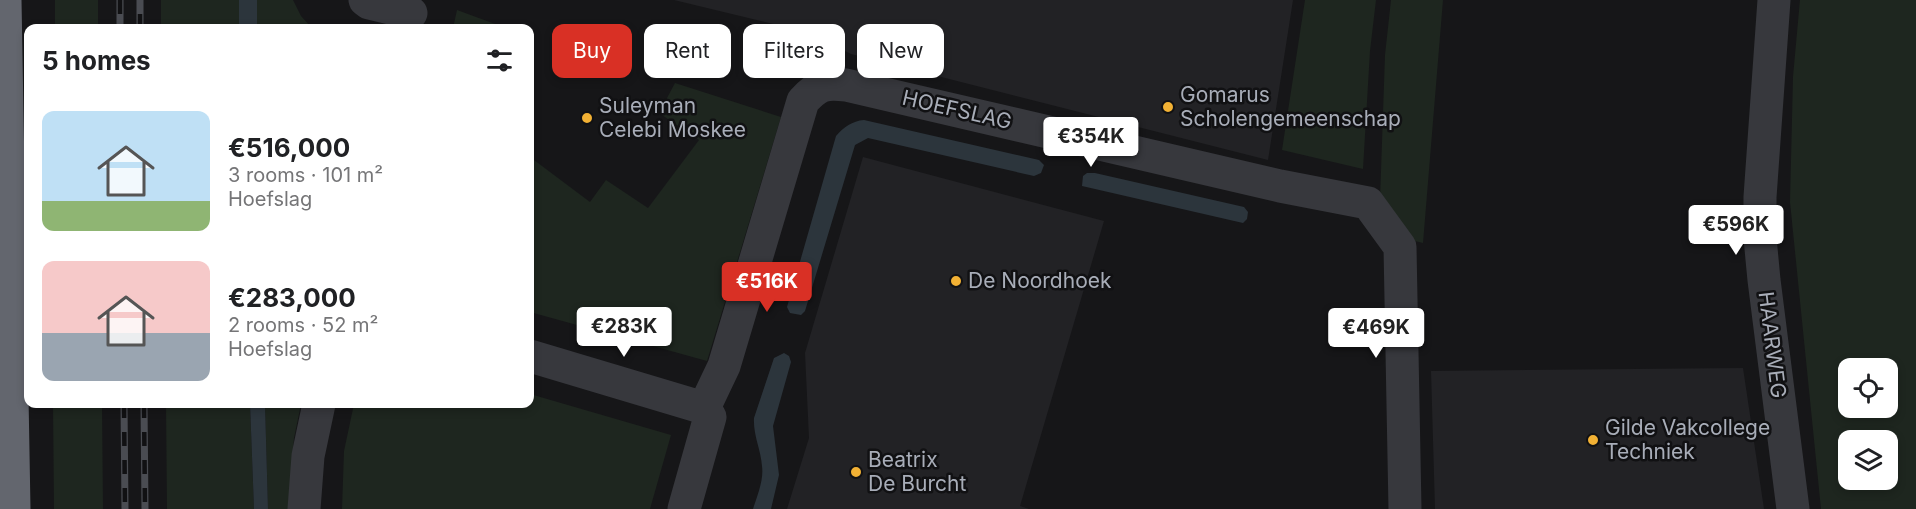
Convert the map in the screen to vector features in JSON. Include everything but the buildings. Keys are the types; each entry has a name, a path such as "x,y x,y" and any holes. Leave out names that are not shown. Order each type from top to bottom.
{"highway":[{"path":"5,0 14,509"}],"street":[{"path":"365,0 411,14"},
{"name":"HAARWEG","path":"1774,0 1761,177 1760,238 1793,509"},
{"name":"HOEFSLAG","path":"684,509 710,417 704,408 724,366 803,101 815,88 829,84 846,85 1280,186 1368,203 1400,248 1405,509"},
{"path":"534,357 704,408"},
{"path":"304,509 308,456 318,408"}],"shaded area":[{"path":"55,0 98,0 98,24 55,24"},
{"path":"161,0 239,0 239,24 161,24"},
{"path":"239,0 257,0 257,24 239,24"},
{"path":"257,0 293,0 301,16 308,24 257,24"},
{"name":"Gomarus Scholengemeenschap","path":"674,0 1293,0 1268,160 944,78 944,24 857,24 857,56 845,51 845,24 773,24"},
{"path":"1305,0 1376,0 1370,51 1363,169 1282,150"},
{"path":"1391,0 1443,0 1423,243 1407,239 1380,200 1385,55"},
{"path":"1800,0 1916,0 1916,509 1821,509 1790,202 1793,77"},
{"path":"457,10 495,24 454,24"},
{"path":"675,83 781,117 707,361 534,313 534,160 590,202 606,180 648,208 699,140 659,113"},
{"path":"864,120 1039,160 1044,165 1041,173 1034,176 868,138 855,145 805,311 801,315 790,313 787,307 836,136 849,125"},
{"name":"De Noordhoek","path":"863,157 1104,221 1020,506 1029,509 787,509 809,438 805,353"},
{"path":"1087,173 1244,207 1248,212 1247,219 1243,223 1082,186 1083,176"},
{"path":"784,353 789,356 791,362 773,426 779,475 771,509 753,509 762,477 754,418 774,358"},
{"name":"Gilde Vakcollege Techniek","path":"1743,368 1764,509 1435,509 1431,371"},
{"path":"534,395 671,435 650,509 342,509 344,451 353,408 534,408"},
{"path":"53,408 102,408 103,509 54,509"},
{"path":"166,408 250,408 254,509 167,509"},
{"path":"250,408 265,408 268,509 254,509"},
{"path":"265,408 300,408 294,438 288,509 268,509"}],"railway":[{"path":"120,0 120,24"},
{"path":"140,0 140,24"},
{"path":"124,408 125,509"},
{"path":"144,408 145,509"}],"place":[{"name":"Gomarus Scholengemeenschap","path":"1168,107"},
{"name":"Suleyman Celebi Moskee","path":"587,118"},
{"name":"De Noordhoek","path":"956,281"},
{"name":"Gilde Vakcollege Techniek","path":"1593,440"},
{"name":"Beatrix De Burcht","path":"856,472"}]}
